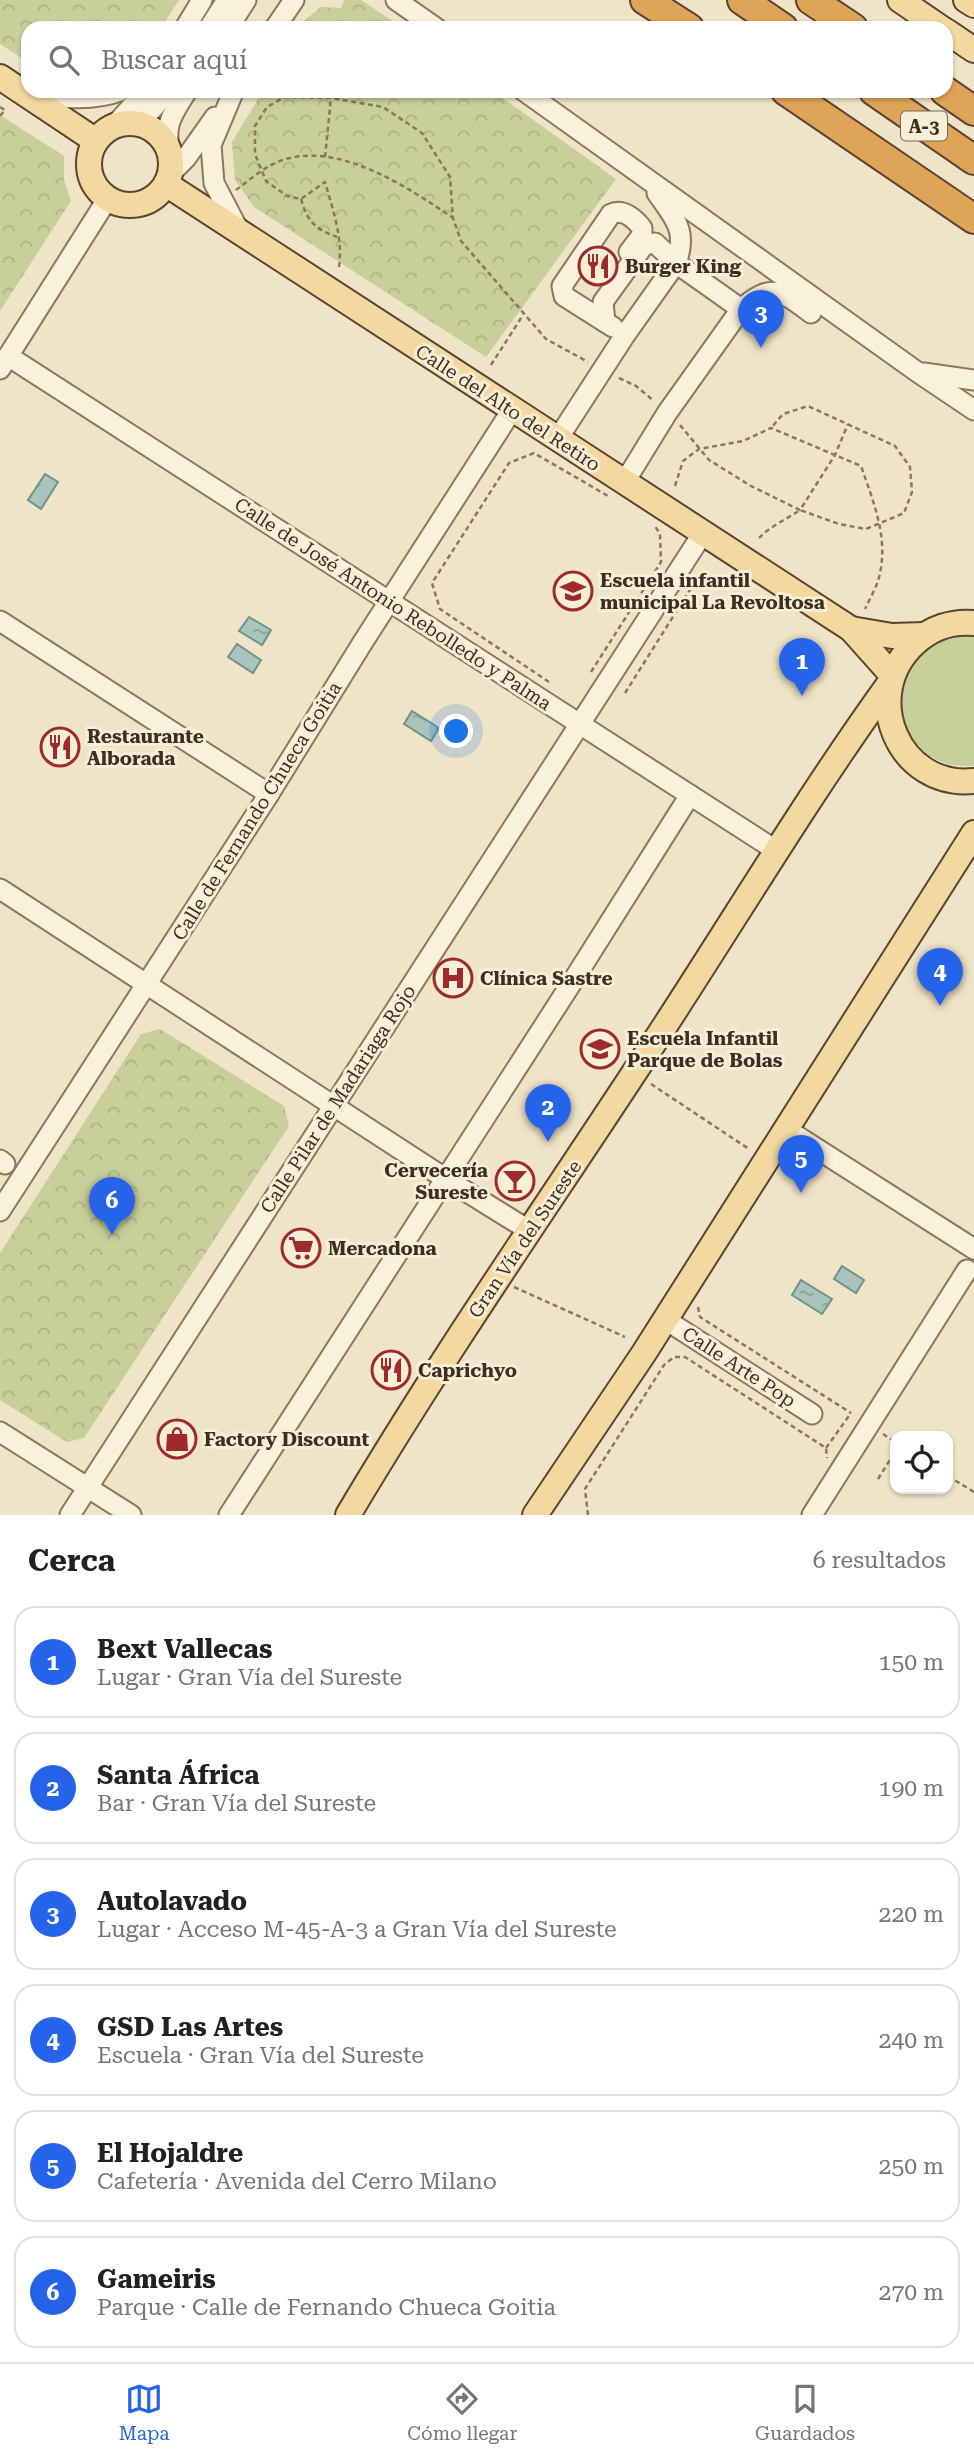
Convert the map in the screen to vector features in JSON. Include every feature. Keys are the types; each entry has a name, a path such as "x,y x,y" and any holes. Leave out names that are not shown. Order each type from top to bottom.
{"highway":[{"path":"645,0 678,21"},
{"path":"742,0 773,21"},
{"path":"811,0 842,21"},
{"name":"A-3","path":"953,97 974,111"},
{"path":"796,98 974,219"},
{"name":"A-3","path":"884,98 974,160"}],"main road":[{"path":"900,0 931,21"},
{"path":"966,0 974,5"},
{"path":"953,36 974,50"},
{"path":"0,77 21,91"},
{"path":"35,98 111,130"},
{"path":"137,123 160,135 167,146 169,172 158,194 146,202 134,205 120,203 98,190 89,165 91,152 111,130 137,123"},
{"name":"Calle del Alto del Retiro","path":"169,172 242,235 558,440 621,492 703,533 892,636 923,635"},
{"name":"Calle del Alto del Retiro","path":"858,619 891,680"},
{"path":"923,635 943,626 974,623"},
{"name":"Gran Vía del Sureste","path":"348,1515 404,1420 891,680 904,653 923,635"},
{"path":"891,680 887,707 892,730 904,751 920,767 941,778 974,781"},
{"path":"542,1513 974,833"}],"street":[{"path":"189,21 202,0"},
{"path":"214,21 227,0"},
{"path":"232,21 246,0"},
{"path":"280,21 293,0"},
{"path":"396,0 426,21"},
{"path":"111,130 145,117 165,98"},
{"path":"167,98 169,172"},
{"path":"169,172 186,158 229,98"},
{"path":"231,98 211,145 214,183 242,235"},
{"path":"534,98 885,350 974,410"},
{"path":"558,440 625,335 676,263 682,249 678,223 649,180"},
{"path":"4,363 108,198"},
{"path":"623,273 624,260 642,235 642,228 623,212 617,211 611,214 562,286 564,296 625,335"},
{"path":"605,322 603,302 644,245 656,243 676,263 741,309"},
{"path":"621,492 667,413 741,309 758,295 774,291 793,299 856,344 885,350"},
{"name":"Calle de José Antonio Rebolledo y Palma","path":"4,363 389,601 778,851"},
{"path":"916,371 974,380"},
{"name":"Calle de Fernando Chueca Goitia","path":"0,1211 512,410"},
{"name":"Calle Pilar de Madariaga Rojo","path":"70,1515 703,533"},
{"path":"0,621 269,794"},
{"path":"229,1515 690,795"},
{"path":"0,890 530,1231"},
{"path":"786,1129 974,1249"},
{"path":"812,1515 967,1270"},
{"name":"Calle Arte Pop","path":"666,1320 812,1414"},
{"path":"0,1432 131,1515"}],"path":[{"path":"283,98 267,107 255,126 255,154 267,181 287,196 301,199 325,182 341,252 339,267"},
{"path":"325,158 331,98 383,107 422,134 450,177 453,218 461,242 523,314 546,339 636,386 685,430 699,449 709,460 726,472 800,510 839,524 866,529 904,513 912,492 910,467 895,446 808,406 783,415 771,428 744,441 699,449 684,461 675,486"},
{"path":"0,107 5,110 0,116"},
{"path":"233,192 262,171 286,159 347,160 378,172 453,218"},
{"path":"301,199 305,215 322,231 338,237"},
{"path":"491,365 523,314"},
{"path":"759,538 764,532 800,510 835,455 848,424"},
{"path":"771,428 861,466 880,524 882,549 880,575 858,619"},
{"path":"549,682 440,609 432,583 509,463 534,453 621,492"},
{"path":"591,672 661,562 660,534 653,523"},
{"path":"625,692 693,585 735,578"},
{"path":"648,1082 749,1149"},
{"path":"511,1286 625,1337"},
{"path":"697,1301 700,1317 851,1413"},
{"path":"588,1515 585,1489 664,1365 674,1357 685,1357 826,1448 827,1464"},
{"path":"878,1479 890,1460"},
{"path":"953,1479 974,1492"}],"green space":[{"path":"0,0 179,0 166,21 21,21 21,58 0,44"},
{"path":"344,0 361,0 392,21 304,21 321,7 341,8"},
{"path":"259,98 503,98 616,179 486,357 254,207 235,180 232,142"},
{"path":"0,115 64,156 64,180 71,201 0,311"},
{"path":"965,636 974,637 974,766 946,763 923,751 912,738 901,708 905,677 913,663 934,645"},
{"path":"160,1029 284,1106 289,1126 84,1438 67,1442 0,1400 0,1253 141,1034"}],"water":[{"path":"45,474 58,482 41,509 28,500"},
{"path":"249,617 271,630 262,645 239,631"},
{"path":"237,644 261,660 253,673 228,657"},
{"path":"412,711 439,728 431,741 404,724"},
{"path":"842,1266 864,1280 856,1293 834,1279"},
{"path":"801,1280 832,1299 822,1314 792,1295"}],"place":[{"name":"Burger King","path":"598,266"},
{"name":"Autolavado","path":"761,348"},
{"name":"Escuela infantil municipal La Revoltosa","path":"573,591"},
{"name":"Bext Vallecas","path":"802,696"},
{"name":"Restaurante Alborada","path":"60,747"},
{"name":"Clínica Sastre","path":"453,978"},
{"name":"GSD Las Artes","path":"940,1006"},
{"name":"Escuela Infantil Parque de Bolas","path":"600,1049"},
{"name":"Santa África","path":"548,1142"},
{"name":"Cervecería Sureste","path":"515,1181"},
{"name":"El Hojaldre","path":"801,1193"},
{"name":"Gameiris","path":"112,1235"},
{"name":"Mercadona","path":"301,1248"},
{"name":"Caprichyo","path":"391,1370"},
{"name":"Factory Discount","path":"177,1439"}]}
